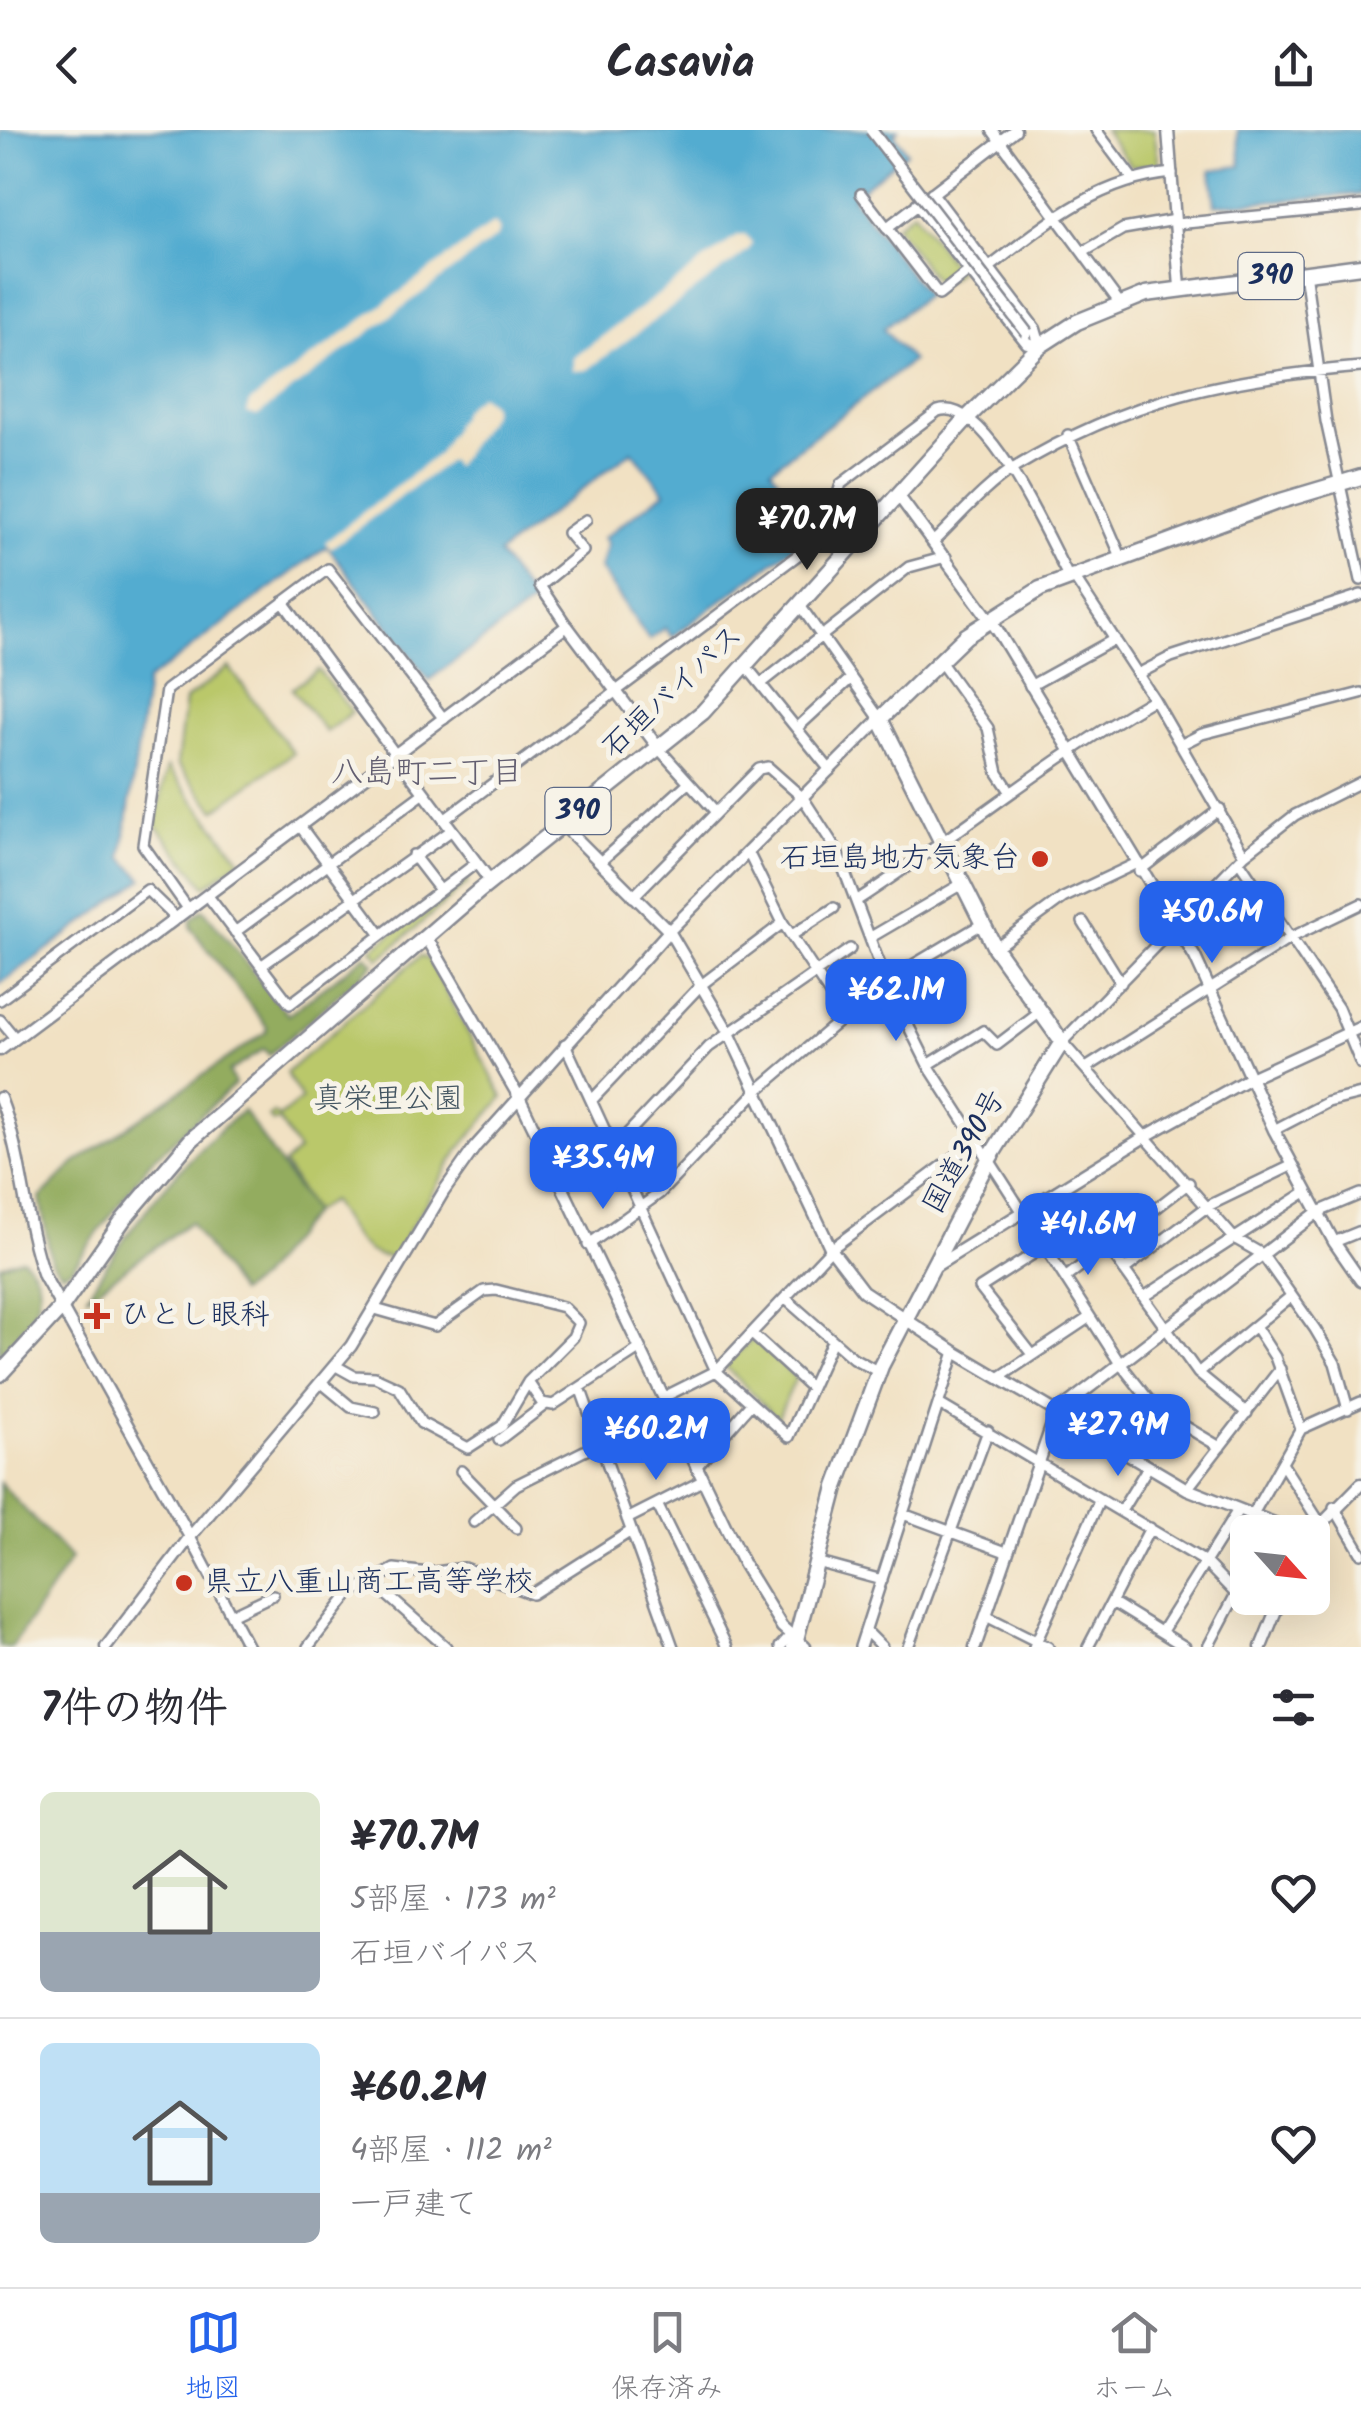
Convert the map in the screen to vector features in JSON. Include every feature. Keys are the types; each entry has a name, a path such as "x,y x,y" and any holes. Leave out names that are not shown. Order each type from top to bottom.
{"highway":[{"name":"石垣バイパス","path":"0,1374 61,1308 122,1220 190,1140 562,823 660,750 746,666 968,417 1040,346 1119,302 1180,287 1361,266"},
{"path":"1062,1042 995,948 960,885 880,719 988,618 1070,575 1361,477"},
{"name":"国道390号","path":"796,1642 836,1488 878,1372 989,1159 1062,1042"}],"street":[{"path":"871,130 1040,346"},
{"path":"992,130 1119,302"},
{"path":"888,228 1015,130"},
{"path":"1096,130 1132,178"},
{"path":"1168,130 1180,287"},
{"path":"861,194 939,294 968,271 987,263 1100,189 1132,178 1172,173"},
{"path":"932,193 1035,329 1040,346"},
{"path":"917,204 1027,343 1040,346"},
{"path":"1085,252 1123,228 1361,206"},
{"path":"1305,272 1338,484 1359,557 1361,580"},
{"path":"934,540 1011,470 1068,435 1130,408 1228,382 1361,367"},
{"path":"261,966 413,855 616,692 826,534 841,484 945,408 979,422 1011,470 1070,575 1138,674 1220,809 1242,858 1356,1030 1361,1064"},
{"path":"1068,435 1122,559"},
{"path":"898,495 988,618 1212,988 1248,1079 1306,1192 1361,1281"},
{"path":"586,520 568,533 583,551 540,586 660,750 716,812"},
{"path":"1348,525 1361,521"},
{"path":"762,683 909,567 946,557"},
{"path":"189,910 143,848 164,694 328,568 444,719"},
{"path":"1138,674 1171,658 1361,595"},
{"path":"283,602 491,882"},
{"path":"106,1647 190,1537 336,1366 444,1191 519,1097 669,931 880,719 801,607"},
{"path":"0,1050 567,626"},
{"path":"1030,686 1115,639"},
{"path":"939,660 988,728 998,773 1010,791"},
{"path":"746,666 830,770"},
{"path":"797,728 850,680"},
{"path":"1180,745 1202,734 1361,694"},
{"path":"856,901 941,846 1070,749 1154,699"},
{"path":"633,897 759,770 768,767 803,798 836,849 886,980 928,1064 976,1142 1120,1362 1156,1409 1220,1447"},
{"path":"1348,1409 1336,1363 1262,1254 1234,1238 1062,1042 1242,858 1296,815 1361,782"},
{"path":"600,862 688,783"},
{"path":"235,932 424,793"},
{"path":"995,948 1063,898 1137,867 1220,809"},
{"path":"562,823 669,931 729,1033 831,1249 863,1291 955,1352 1187,1489 1252,1514 1302,1429 1361,1402"},
{"path":"300,826 381,935"},
{"path":"748,852 784,923 844,1016"},
{"path":"413,855 440,890"},
{"path":"208,896 290,1004 471,867"},
{"path":"871,937 960,885"},
{"path":"0,1000 147,890 177,919"},
{"path":"1086,1068 1112,1047 1292,938 1361,904"},
{"path":"792,935 834,908"},
{"path":"1083,922 1121,983"},
{"path":"592,1100 701,985 784,923"},
{"path":"588,1245 640,1212 757,1092 886,980 982,924"},
{"path":"427,938 519,1097 744,1565 796,1642 780,1647"},
{"path":"614,1148 709,1047 850,949"},
{"path":"928,1064 983,1030 996,1045 1039,1014"},
{"path":"0,1020 15,1038"},
{"path":"933,1268 1024,1216 1146,1136 1248,1079 1356,1030"},
{"path":"566,1044 716,1371 790,1437 832,1340"},
{"path":"1274,1130 1328,1102 1361,1094"},
{"path":"0,1098 18,1154 34,1248 61,1308 248,1647"},
{"path":"664,1396 716,1371 831,1249 976,1142"},
{"path":"1124,1270 1208,1206 1293,1166"},
{"path":"1065,1278 1189,1183"},
{"path":"1144,1296 1306,1192"},
{"path":"975,1647 1056,1412 1318,1212 1361,1194"},
{"path":"1334,1242 1361,1231"},
{"path":"1032,1353 980,1288 1044,1246"},
{"path":"1107,1246 1144,1296 1163,1330 1198,1373 1246,1414"},
{"path":"336,1366 399,1388 421,1423 468,1448 502,1426 528,1382 573,1337 579,1323 570,1310 489,1290 435,1326 375,1308"},
{"path":"1198,1373 1290,1298"},
{"path":"786,1299 832,1340 878,1372"},
{"path":"1000,1377 1090,1317"},
{"path":"1255,1326 1280,1369 1302,1429"},
{"path":"753,1335 810,1387"},
{"path":"528,1382 546,1404 554,1406 639,1349"},
{"path":"860,1647 955,1352"},
{"path":"1187,1489 1280,1369"},
{"path":"322,1383 352,1407 375,1412"},
{"path":"581,1390 669,1645"},
{"path":"499,1440 546,1404"},
{"path":"939,1404 1037,1458 1204,1561 1236,1594 1208,1647"},
{"path":"696,1466 750,1405"},
{"path":"908,1647 988,1431"},
{"path":"474,1522 516,1485 600,1443"},
{"path":"1283,1465 1315,1515"},
{"path":"1121,1511 1148,1466"},
{"path":"461,1471 516,1528"},
{"path":"627,1519 702,1481"},
{"path":"1327,1515 1361,1484"},
{"path":"1035,1644 1100,1499"},
{"path":"658,1504 726,1647"},
{"path":"1334,1508 1361,1553"},
{"path":"1162,1632 1238,1510"},
{"path":"902,1514 1006,1552"},
{"path":"1088,1647 1150,1528"},
{"path":"308,1647 349,1594 394,1569 429,1573 464,1568 532,1594 631,1530"},
{"path":"816,1562 882,1580"},
{"path":"370,1580 446,1647"},
{"path":"231,1615 273,1596"},
{"path":"1112,1602 1185,1647"},
{"path":"1261,1647 1274,1615"},
{"path":"986,1616 1035,1644 1048,1647"},
{"path":"866,1630 882,1647"}],"green space":[{"path":"1104,130 1154,130 1159,165 1131,166"},
{"path":"913,212 958,272 939,286 895,226"},
{"path":"229,667 293,753 215,810 177,764 185,700"},
{"path":"318,670 352,712 326,732 292,689"},
{"path":"167,767 241,860 205,886 155,824"},
{"path":"468,875 467,884 379,959 372,949"},
{"path":"203,909 288,1015 366,955 374,964 269,1055 264,1049 229,1072 235,1084 150,1162 72,1268 62,1273 51,1261 40,1198 75,1163 266,1032 267,1027 191,928 191,919"},
{"name":"真栄里公園","path":"420,956 428,959 503,1097 458,1151 393,1257 382,1256 363,1247 331,1201 313,1212 284,1164 298,1151 279,1120 273,1122 269,1117 273,1113 279,1117 302,1099 286,1073"},
{"path":"243,1110 313,1212 258,1280 239,1293 190,1222 86,1297 157,1197 197,1152"},
{"path":"22,1258 33,1270 39,1296 28,1322 0,1355 0,1265"},
{"path":"753,1338 796,1378 777,1419 724,1365"},
{"path":"0,1483 71,1559 12,1647 0,1647"}],"water":[{"path":"0,130 898,130 894,134 907,152 852,197 926,295 883,329 912,361 771,469 816,530 672,637 665,628 649,640 600,569 607,543 603,538 665,492 632,451 498,554 534,602 429,680 327,546 147,681 122,857 143,879 0,984"},
{"path":"1237,130 1361,130 1361,194 1215,205 1211,170 1241,166"}],"pier":[{"path":"494,223 500,231 497,237 257,416 247,413 250,402"},
{"path":"745,235 752,244 748,251 587,370 573,371 573,358 737,236"},
{"path":"480,395 492,404 492,413 455,467 449,461 330,549 325,542 439,453 465,407"}],"place":[{"name":"石垣島地方気象台","path":"1040,859"},
{"name":"ひとし眼科","path":"97,1316"},
{"name":"県立八重山商工高等学校","path":"184,1583"}],"district":[{"name":"八島町二丁目","path":"427,773"}]}
